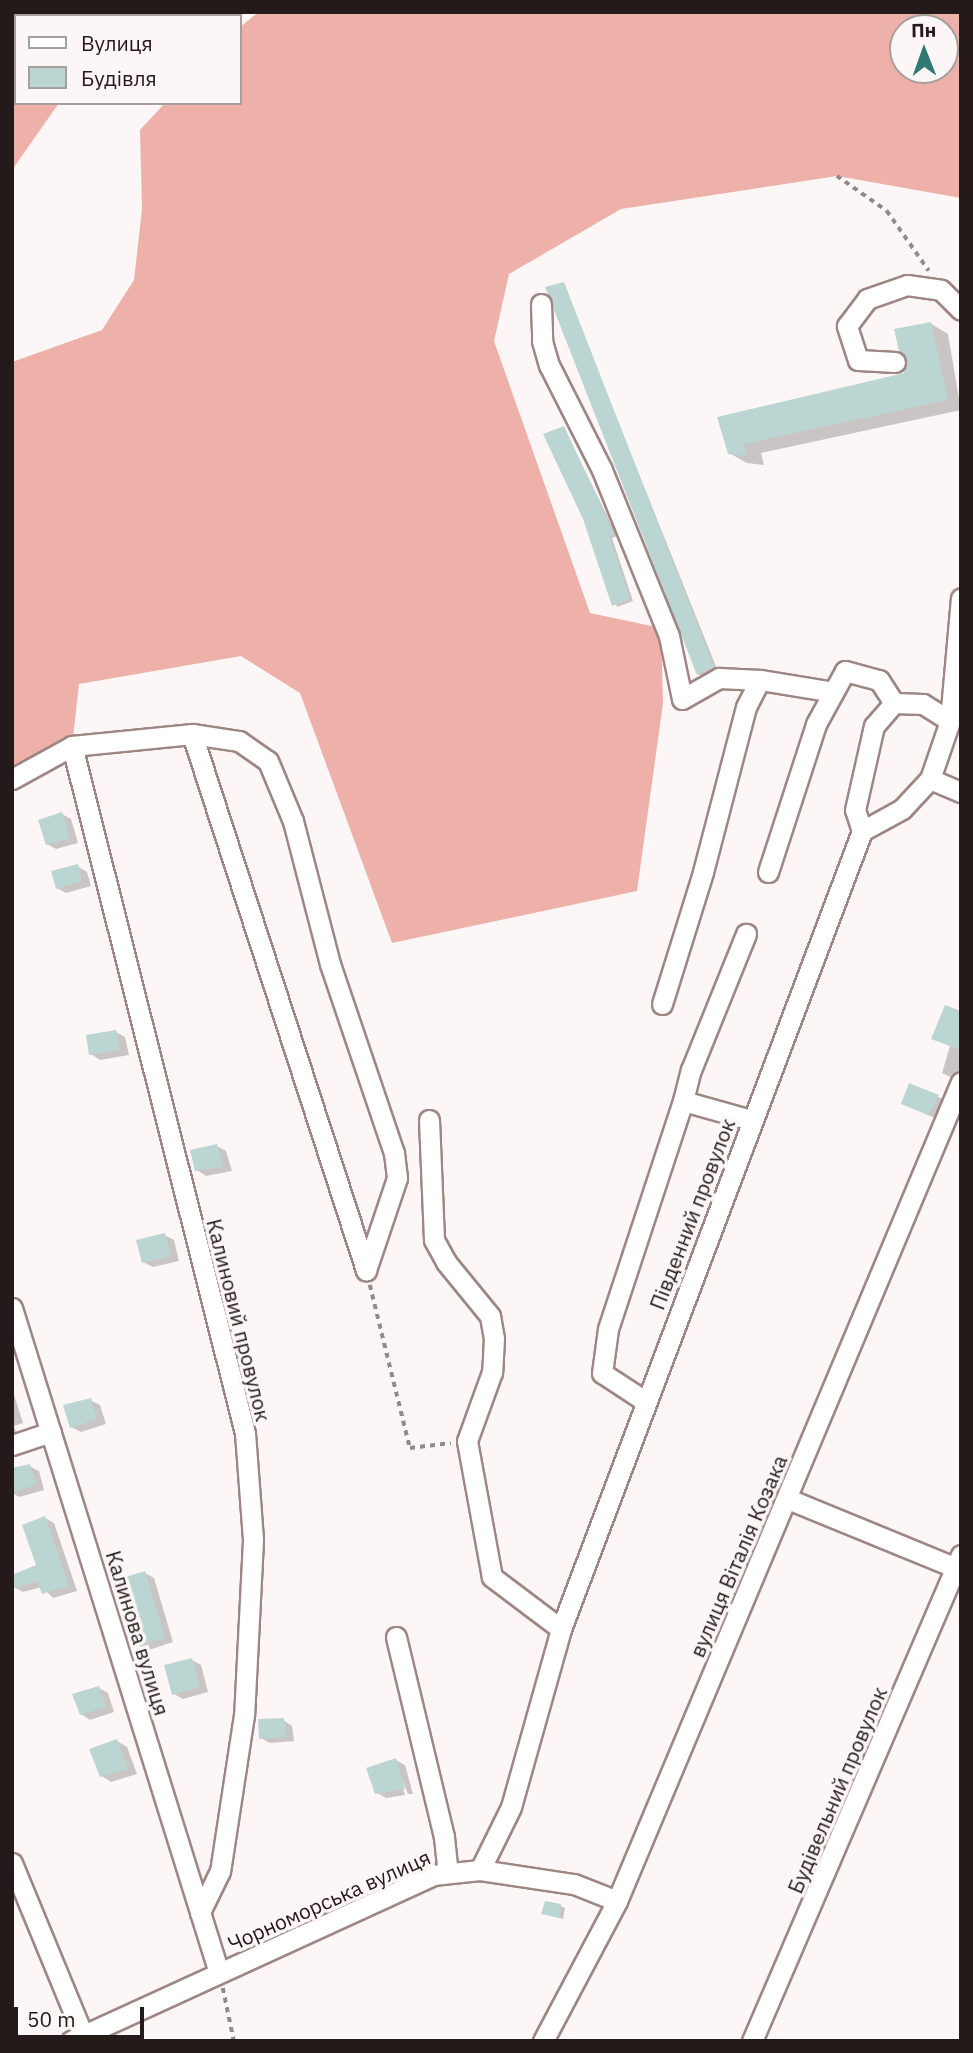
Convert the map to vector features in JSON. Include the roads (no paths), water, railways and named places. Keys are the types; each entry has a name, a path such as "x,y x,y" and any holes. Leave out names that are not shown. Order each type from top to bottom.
{"street":[{"path":"895,362 858,360 847,326 867,299 907,285 941,290 961,310"},
{"path":"541,304 542,341 549,365 602,470 669,636 682,699 719,678 760,680 833,692"},
{"path":"894,703 874,726 855,810 862,831 902,809 930,779 950,721 961,598"},
{"path":"768,872 816,724 845,671 879,680 894,703"},
{"path":"662,1004 746,707 760,680"},
{"path":"894,703 923,704 950,721"},
{"path":"12,779 72,746 192,734 239,741 268,761 293,821 330,964 394,1153 397,1178 366,1270 192,734"},
{"name":"Калиновий провулок","path":"72,746 245,1433 253,1540 244,1715 220,1871 200,1912"},
{"path":"930,779 961,792"},
{"name":"Південний провулок","path":"481,1870 511,1807 561,1629 862,831"},
{"path":"645,1401 602,1373 608,1329 684,1101 691,1070 746,934"},
{"name":"вулиця Віталія Козака","path":"543,2041 617,1902 961,1083"},
{"path":"684,1101 751,1120"},
{"path":"429,1120 433,1240 446,1262 490,1316 494,1338 492,1372 467,1441 492,1577 561,1629"},
{"name":"Калинова вулиця","path":"12,1308 219,1973"},
{"path":"12,1446 51,1432"},
{"path":"788,1499 959,1564"},
{"name":"Будівельний провулок","path":"752,2041 959,1564"},
{"path":"396,1637 444,1837 448,1873"},
{"path":"12,1863 20,1906 77,2038"},
{"name":"Чорноморська вулиця","path":"77,2038 433,1875 481,1870 574,1884 617,1902"}]}
